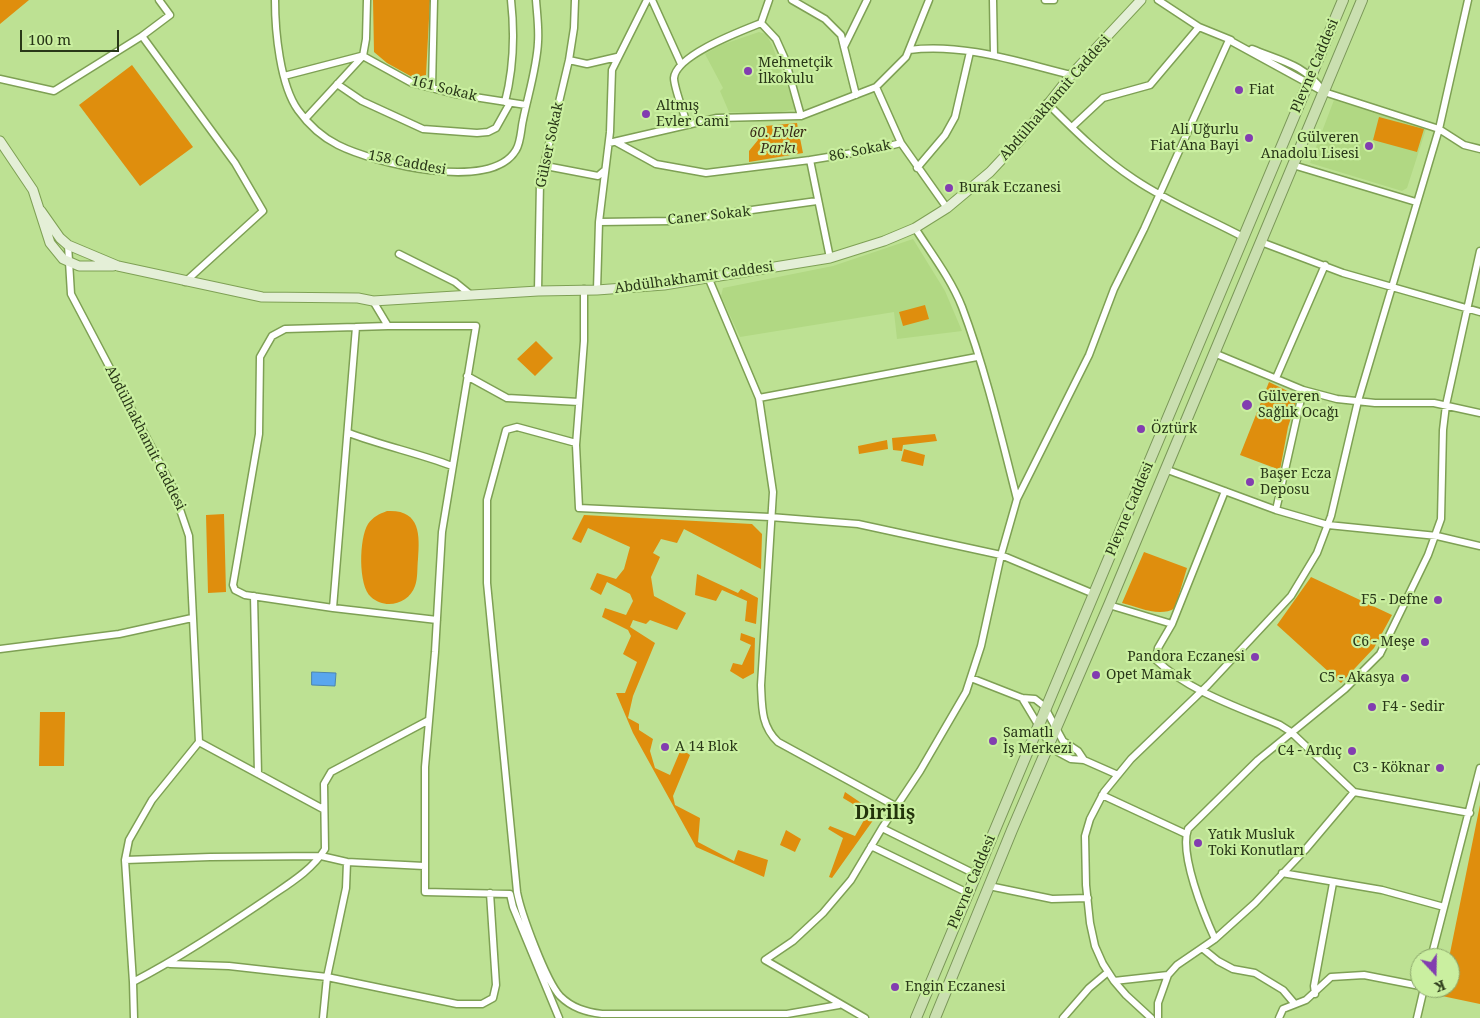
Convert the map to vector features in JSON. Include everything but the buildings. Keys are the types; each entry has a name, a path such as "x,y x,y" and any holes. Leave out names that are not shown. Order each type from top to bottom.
{"main road":[{"name":"Abdülhakhamit Caddesi","path":"41,211 60,238 68,245 118,266 185,282 262,297 358,298 373,301 472,296 538,290 597,290 664,285 830,258 884,241 916,228 947,208 990,172 1019,141 1047,103 1071,75 1142,0"},
{"name":"Plevne Caddesi","path":"916,1018 1343,0"},
{"name":"Plevne Caddesi","path":"935,1018 1362,0"},
{"name":"Abdülhakhamit Caddesi","path":"0,141 33,190 50,243 68,261 79,266 118,266"}],"street":[{"path":"0,79 54,91 142,36 170,16 159,0"},
{"name":"158 Caddesi","path":"275,0 275,28 284,76 297,109 318,132 337,144 362,155 420,168 460,173 487,171 504,162 516,149 538,42 536,0"},
{"path":"306,118 363,56 366,39 367,0"},
{"path":"432,88 434,0"},
{"path":"337,84 362,101 423,129 476,133 488,132 496,128 507,102 512,76 515,35 511,0"},
{"name":"Gülser Sokak","path":"538,290 540,182 569,60 574,28 575,0"},
{"path":"597,290 599,222 606,169 612,142 612,70 647,0"},
{"path":"652,0 680,64"},
{"path":"686,124 674,79 680,64 707,48 761,23 769,0"},
{"path":"792,0 825,19 841,36 856,95"},
{"path":"844,47 867,0"},
{"path":"612,142 716,118 801,116 876,88 906,57 930,0"},
{"path":"993,0 994,55"},
{"path":"1045,0 1054,0"},
{"path":"1158,0 1199,27 1296,67 1324,92 1439,129 1464,145 1480,149"},
{"path":"1151,1018 1114,981 1095,946 1088,898 1085,836 1090,819 1102,795 1131,759 1202,691 1291,596 1317,553 1328,525 1358,401 1439,129 1466,1"},
{"path":"761,23 776,39 785,59 801,116"},
{"path":"1072,127 1103,98 1150,85 1179,53 1199,27"},
{"path":"142,36 235,163 263,211 185,282"},
{"path":"865,1018 839,1005 765,960 793,941 823,913 851,880 966,692 1017,499 1089,355 1114,289 1229,40"},
{"path":"909,50 934,47 994,55 1071,75"},
{"path":"917,168 945,135 955,117 970,52"},
{"path":"284,76 363,56"},
{"name":"161 Sokak","path":"363,56 412,83 526,105"},
{"path":"569,60 587,64 617,57"},
{"path":"876,88 901,143 947,208"},
{"path":"1047,103 1094,149 1133,179 1159,195 1243,237"},
{"name":"86. Sokak","path":"612,142 656,164 706,173 810,160 901,143"},
{"path":"810,160 830,258"},
{"path":"546,162 551,167 598,176 603,174 606,169"},
{"path":"1293,165 1416,202"},
{"name":"Caner Sokak","path":"599,222 672,221 817,201"},
{"path":"916,228 953,287 962,307 1017,499"},
{"path":"50,243 60,238"},
{"path":"1261,242 1391,288 1480,312"},
{"name":"Abdülhakhamit Caddesi","path":"68,245 71,294 172,486 184,516 191,555 192,618 199,742"},
{"path":"1214,940 1190,867 1186,834 1188,829 1258,760 1345,689 1380,654 1396,625 1437,536 1441,519 1443,438 1446,405 1480,251"},
{"path":"399,254 455,282 472,296"},
{"path":"1276,378 1325,265"},
{"path":"708,277 759,398 773,492 761,685 762,712 768,732 778,742 897,807"},
{"path":"584,289 584,341 576,443 576,480 579,508 770,517 858,524 1001,555 1094,594"},
{"path":"373,301 388,326"},
{"path":"437,620 333,608 254,596 235,590 233,585 259,434 260,357 272,336 285,330 388,326 476,326 442,532 437,620 425,767 425,892 510,894 513,907 560,1018"},
{"path":"333,608 349,433 356,328"},
{"path":"1214,353 1303,390 1337,399 1375,404 1434,402 1480,413"},
{"path":"759,398 977,357"},
{"path":"467,376 507,398 579,402"},
{"path":"1276,510 1303,390"},
{"path":"576,443 517,427 506,430 487,500 488,583 517,892 520,906 550,981 561,997 569,1003 581,1010 602,1014 787,1014 839,1005"},
{"path":"349,433 375,443 412,451 452,466"},
{"path":"1165,469 1276,510 1328,525 1437,536 1480,546"},
{"path":"1225,492 1172,624 1158,648 1156,660 1171,674 1202,691 1280,725 1291,732 1354,792 1470,814"},
{"path":"254,596 258,774"},
{"path":"1109,605 1172,624"},
{"path":"0,649 119,634 192,618"},
{"path":"971,678 1022,698 1035,698 1046,709 1063,741 1078,750 1084,760"},
{"path":"1022,698 1050,744 1058,752 1071,759 1084,760 1118,775"},
{"path":"133,982 169,964 284,887 321,856 326,842 323,809 324,784 331,772 429,720"},
{"path":"134,1018 125,860 129,840 152,800 199,742 323,809"},
{"path":"1434,948 1470,814 1480,768"},
{"path":"1158,1018 1158,1003 1168,975 1177,965 1214,940 1255,904 1305,850 1354,792"},
{"path":"1102,795 1186,834"},
{"path":"882,828 975,874"},
{"path":"871,846 968,893"},
{"path":"125,860 321,856 347,862 424,866"},
{"path":"323,1018 327,977 346,888 347,862"},
{"path":"1282,873 1382,890 1444,907"},
{"path":"1315,994 1314,986 1333,883"},
{"path":"989,886 1052,899 1088,898"},
{"path":"169,964 229,966 327,977 457,1004 482,1004 493,998 496,984 490,893"},
{"path":"1202,948 1226,965 1255,974 1283,990 1294,1003"},
{"path":"1063,1018 1089,988 1108,972"},
{"path":"1114,981 1168,975"},
{"path":"1279,1018 1283,1009 1294,1003 1306,1000 1315,994 1331,977 1364,975 1410,984"},
{"path":"1417,1018 1422,998"}],"shaded area":[{"name":"Mehmetçik İlkokulu","path":"759,32 766,34 772,45 796,109 770,114 729,112 720,91 723,88 705,54 721,45"},
{"name":"Gülveren Anadolu Lisesi","path":"1334,100 1426,129 1407,188 1402,191 1310,163"},
{"path":"913,239 945,291 962,331 897,339 894,312 740,337 721,296 723,288 833,266"}],"green space":[{"path":"0,0 29,0 0,24"},
{"path":"373,0 430,0 426,75 414,78 387,63 374,52"},
{"path":"132,65 193,147 140,186 79,105"},
{"path":"1379,117 1424,129 1417,152 1373,140"},
{"name":"60. Evler Parkı","path":"797,123 803,153 749,162 749,151 758,140 755,127"},
{"path":"925,305 929,319 903,326 899,312"},
{"path":"536,341 553,358 535,376 517,359"},
{"path":"1269,382 1298,396 1288,427 1280,470 1240,455"},
{"path":"935,434 937,441 903,445 902,451 893,450 892,438"},
{"path":"887,440 888,449 859,454 858,446"},
{"path":"904,449 925,455 923,466 901,461"},
{"path":"387,511 398,511 412,519 416,525 419,541 415,586 408,597 402,601 389,604 377,601 367,591 361,562 363,540 368,524 376,516"},
{"path":"224,514 226,592 208,593 206,515"},
{"path":"584,515 752,524 762,534 761,569 684,529 677,543 661,539 653,553 660,557 651,577 654,596 686,613 677,630 650,620 646,624 633,620 630,627 655,643 633,696 628,718 639,724 639,730 653,739 650,751 655,768 670,775 681,749 690,755 673,796 675,805 700,818 698,842 734,861 738,850 768,860 764,877 696,847 633,733 616,693 625,693 637,662 623,654 631,636 628,630 602,617 605,608 626,615 633,601 630,594 607,582 601,595 590,589 597,573 616,579 624,569 630,547 588,528 581,543 572,539"},
{"path":"1144,552 1187,568 1175,608 1169,611 1156,612 1122,603"},
{"path":"697,574 738,593 741,589 758,598 756,624 745,621 747,601 722,590 716,601 695,595"},
{"path":"1311,577 1392,615 1374,648 1341,683 1277,625"},
{"path":"741,633 755,638 754,673 743,679 730,671 733,663 742,665 751,645 740,640"},
{"path":"40,712 65,712 64,766 39,766"},
{"path":"845,792 873,811 874,819 832,878 829,877 843,838 828,829 830,826 855,836 868,813 843,798"},
{"path":"1480,805 1480,1004 1452,998 1460,998 1460,948 1451,948"},
{"path":"786,830 801,839 795,852 780,845"}],"water":[{"path":"312,672 336,673 335,686 312,685"}],"place":[{"name":"Mehmetçik İlkokulu","path":"748,71"},
{"name":"Fiat","path":"1239,90"},
{"name":"Altmış Evler Cami","path":"646,114"},
{"name":"Ali Uğurlu Fiat Ana Bayi","path":"1249,138"},
{"name":"Gülveren Anadolu Lisesi","path":"1369,146"},
{"name":"Burak Eczanesi","path":"949,188"},
{"name":"Gülveren Sağlık Ocağı","path":"1247,405"},
{"name":"Öztürk","path":"1141,429"},
{"name":"Başer Ecza Deposu","path":"1250,482"},
{"name":"F5 - Defne","path":"1438,600"},
{"name":"C6 - Meşe","path":"1425,642"},
{"name":"Pandora Eczanesi","path":"1255,657"},
{"name":"Opet Mamak","path":"1096,675"},
{"name":"C5 - Akasya","path":"1405,678"},
{"name":"F4 - Sedir","path":"1372,707"},
{"name":"Samatlı İş Merkezi","path":"993,741"},
{"name":"A 14 Blok","path":"665,747"},
{"name":"C4 - Ardıç","path":"1352,751"},
{"name":"C3 - Köknar","path":"1440,768"},
{"name":"Yatık Musluk Toki Konutları","path":"1198,843"},
{"name":"Engin Eczanesi","path":"895,987"}],"district":[{"name":"Diriliş","path":"885,814"}]}
